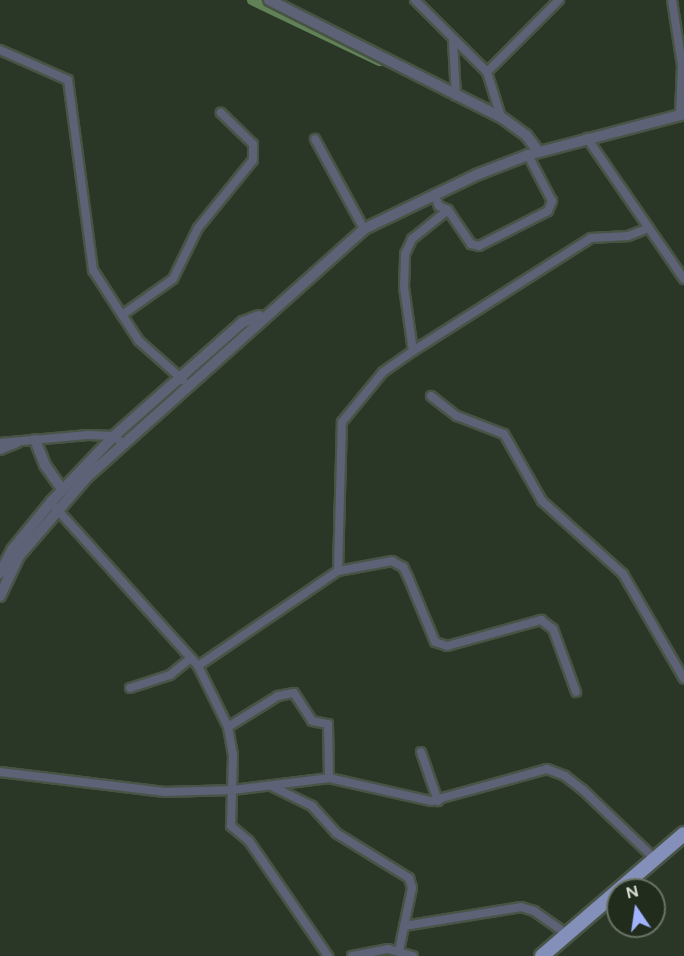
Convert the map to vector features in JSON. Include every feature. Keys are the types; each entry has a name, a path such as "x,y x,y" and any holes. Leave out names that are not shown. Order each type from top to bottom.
{"main road":[{"path":"542,956 566,933 684,834"}],"street":[{"path":"269,0 501,117 526,135 552,201 548,211 479,246 471,244 448,210 439,206 434,194"},
{"path":"415,0 453,41 487,72 501,117"},
{"path":"487,72 559,0"},
{"path":"0,596 14,563 55,505 63,489 184,381 271,312 364,229 434,194 534,154 587,138 682,115 682,65 672,0"},
{"path":"453,41 456,96"},
{"path":"0,50 68,80 93,270 139,341 184,381"},
{"path":"122,315 173,279 198,228 253,160 253,144 221,113"},
{"path":"587,138 684,279"},
{"path":"315,139 364,229"},
{"path":"413,351 404,287 405,254 412,239 448,210"},
{"path":"338,572 344,416 383,372 591,238 628,236 649,228"},
{"path":"430,396 458,416 504,434 542,501 623,574 684,680"},
{"path":"0,443 36,440 118,440"},
{"path":"36,440 45,465 63,489"},
{"path":"0,573 12,550 118,440"},
{"path":"0,450 18,443"},
{"path":"55,505 198,666 228,727 233,789 231,826 249,841 328,956"},
{"path":"198,666 338,572 385,561 397,563 408,577 433,638 440,645 534,621 548,623 576,692"},
{"path":"130,688 170,675 191,658"},
{"path":"228,727 279,696 294,693 312,721 328,724 330,778"},
{"path":"421,752 438,801"},
{"path":"0,772 148,791 233,789 330,778 438,801 539,770 555,771 583,790 654,858"},
{"path":"270,786 312,806 336,833 409,878 412,888 399,951"},
{"path":"404,926 521,907 534,911 566,933"},
{"path":"352,956 377,950 399,951 413,956"}],"waterway":[{"path":"251,0 379,61"}]}
